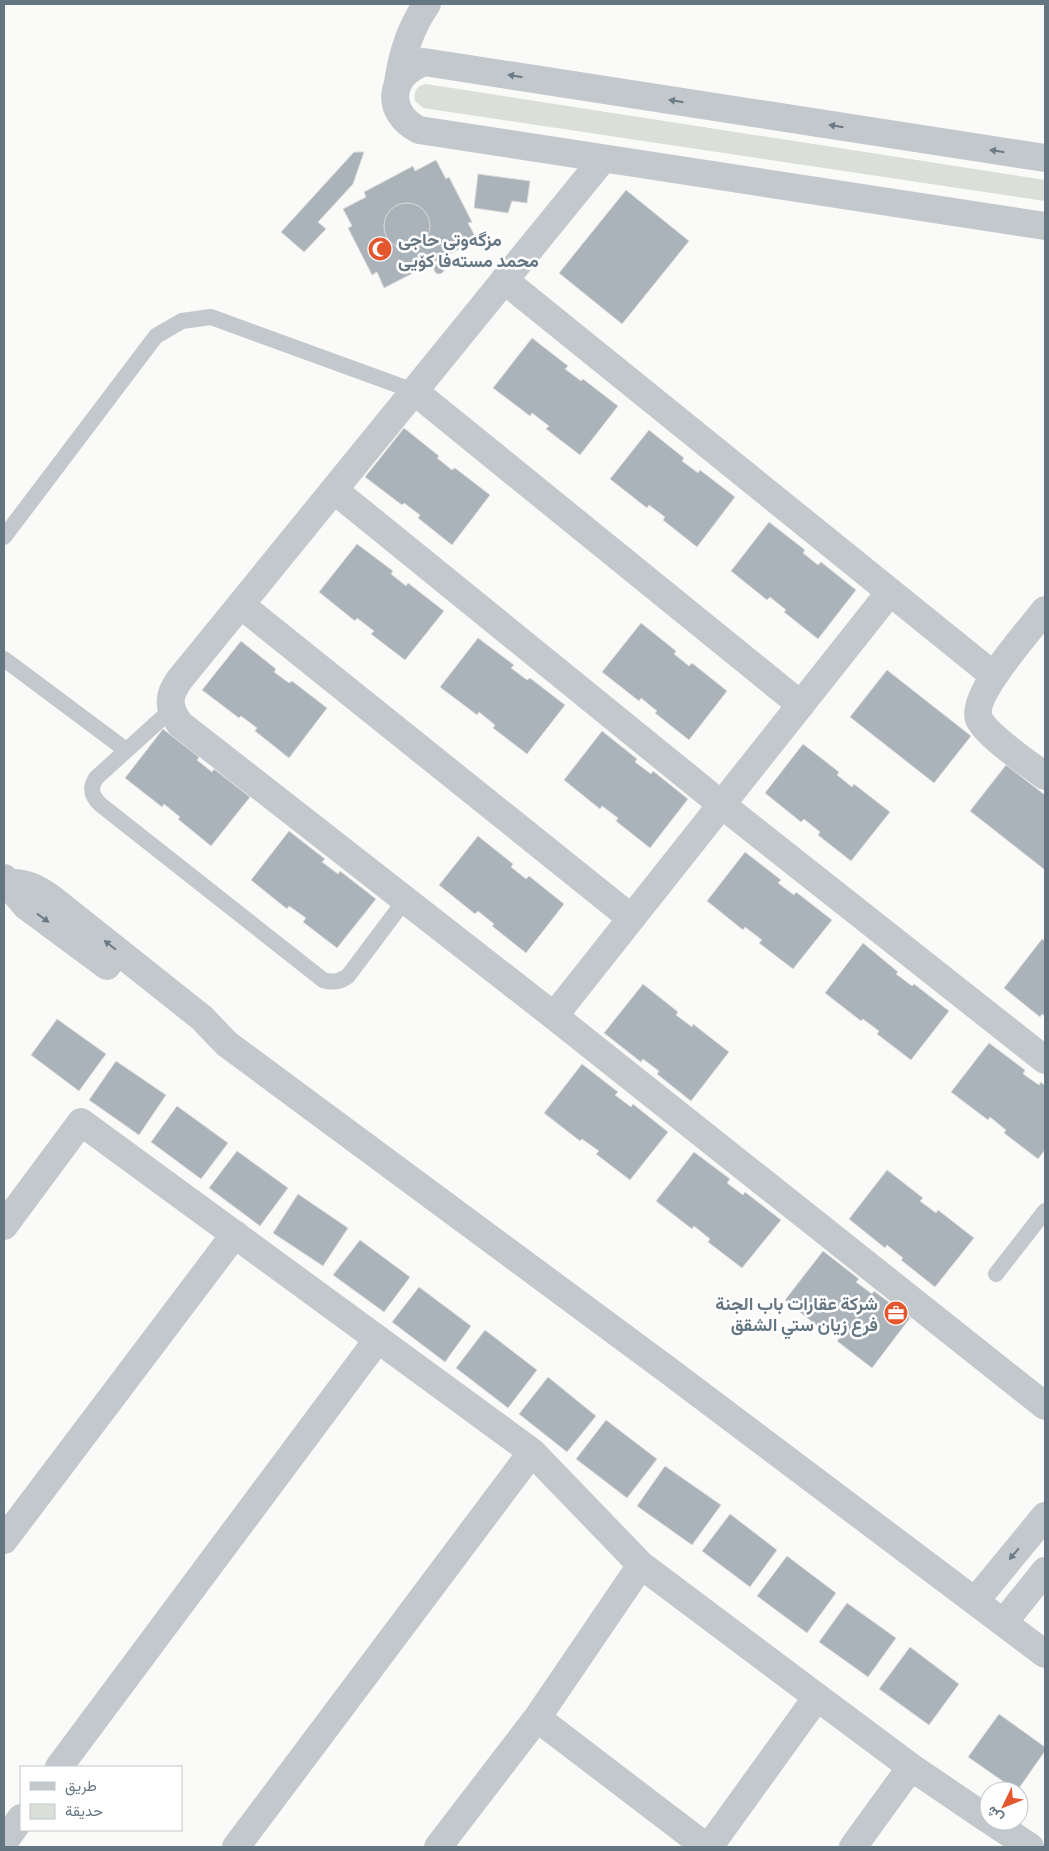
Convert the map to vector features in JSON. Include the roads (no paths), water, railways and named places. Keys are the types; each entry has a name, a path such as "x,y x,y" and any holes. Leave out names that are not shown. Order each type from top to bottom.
{"street":[{"path":"426,4 409,35 394,94 396,106 404,121 419,130 1045,226"},
{"path":"398,83 404,73 413,66 424,62 1045,158"},
{"path":"603,158 175,686 171,693 172,710 180,724 554,1016 1045,1406"},
{"path":"504,280 993,675"},
{"path":"414,391 801,704"},
{"path":"334,490 722,804 1045,1060"},
{"path":"554,1016 890,592"},
{"path":"241,605 631,918"},
{"path":"1045,610 993,675 979,704 979,717 986,730 1045,776"},
{"path":"6,885 19,882 50,898 202,1018 227,1044 665,1368 976,1600 1045,1654"},
{"path":"4,1226 81,1122 532,1452 641,1565 911,1766 979,1812"},
{"path":"4,1540 235,1234"},
{"path":"60,1766 378,1339"},
{"path":"236,1847 532,1452"},
{"path":"976,1600 1045,1516"},
{"path":"443,1845 537,1718 641,1565"},
{"path":"1004,1622 1045,1571"},
{"path":"537,1718 708,1847 817,1697"},
{"path":"853,1847 911,1766"},
{"path":"4,1842 20,1819"},
{"path":"1007,1831 1031,1847 1045,1836"}],"lane":[{"path":"4,537 156,336 182,321 210,318 414,391"},
{"path":"4,659 126,750"},
{"path":"172,710 96,778 92,790 97,801 323,980 331,982 340,981 348,976 405,900"},
{"path":"996,1274 1045,1211"}],"place":[{"name":"مزگەوتی حاجی محمد مستەفا کۆیی","path":"380,249"},
{"name":"شرکة عقارات باب الجنة فرع زیان ستي الشقق","path":"896,1313"}]}
